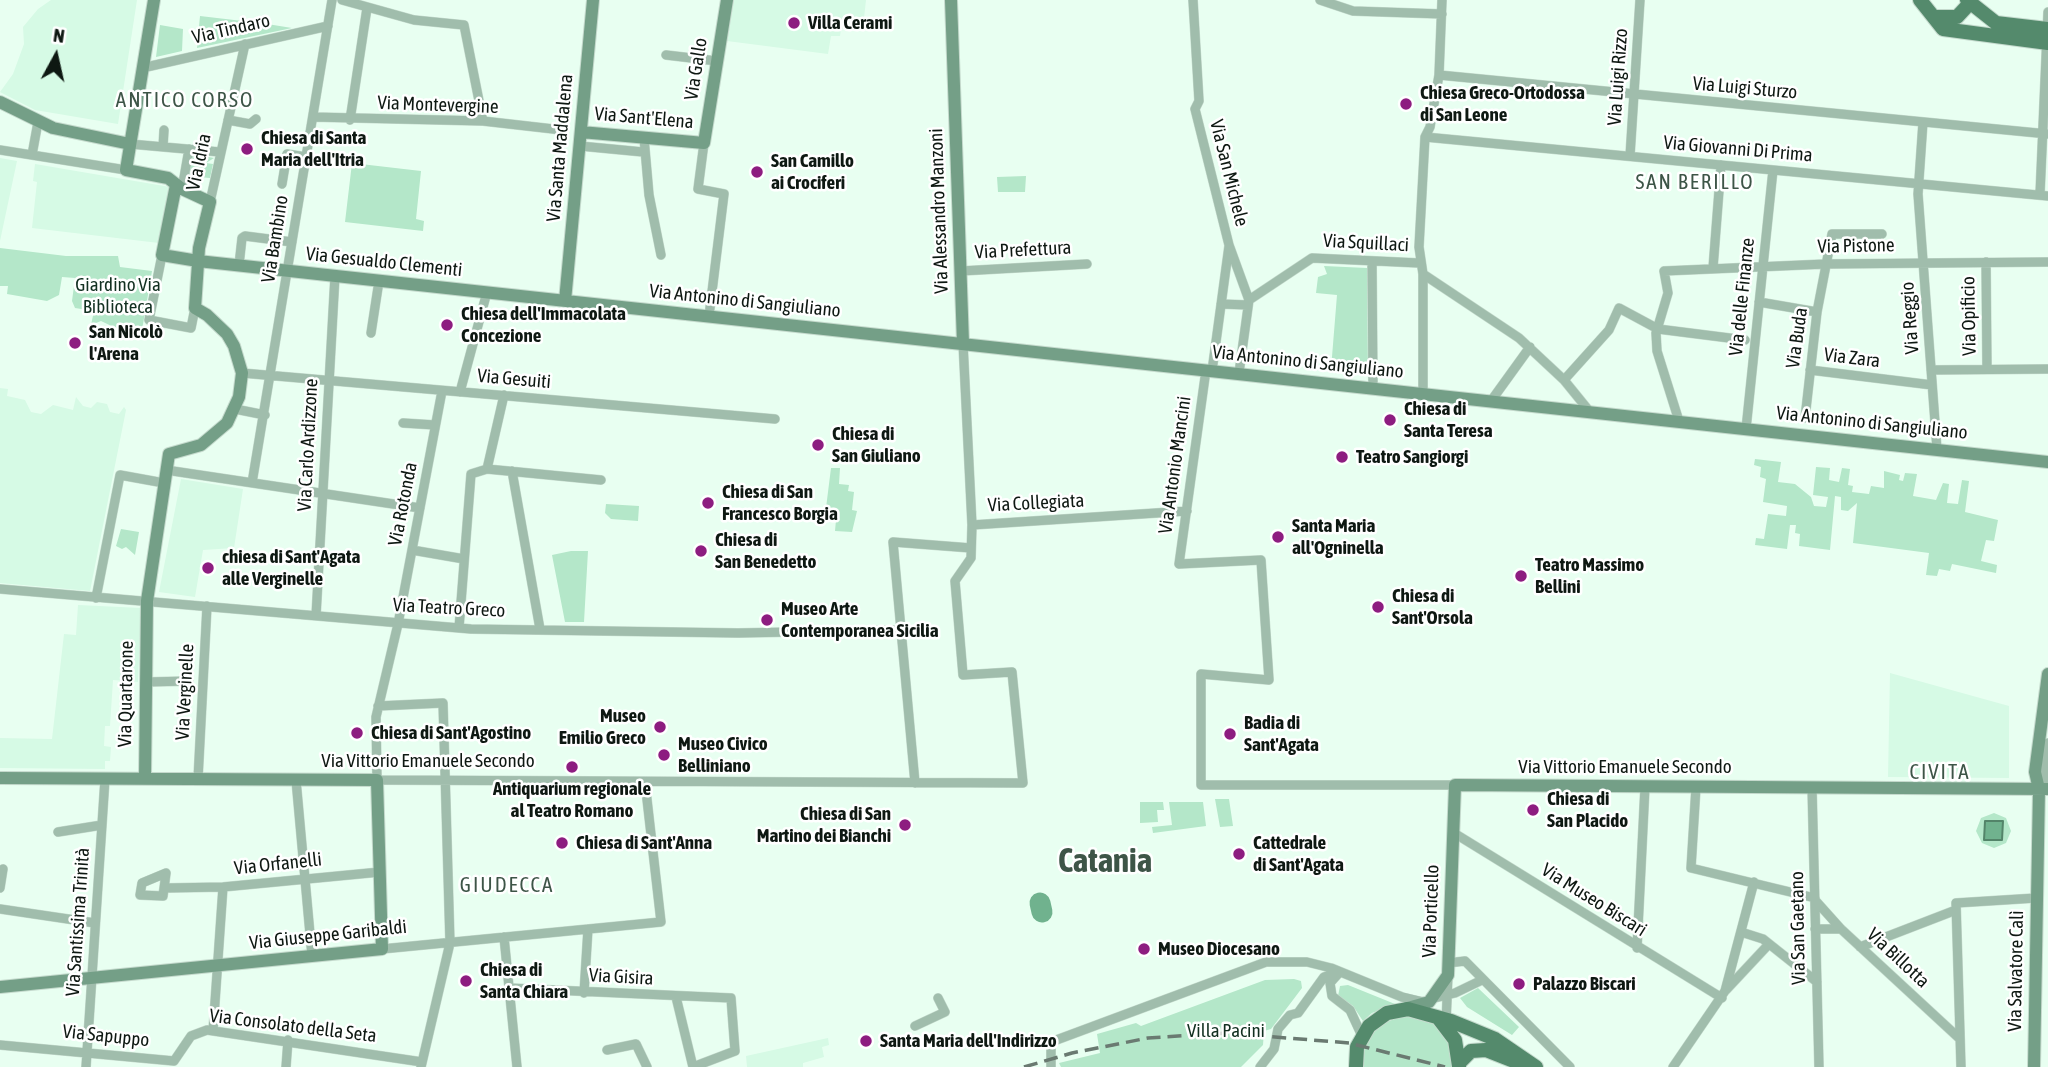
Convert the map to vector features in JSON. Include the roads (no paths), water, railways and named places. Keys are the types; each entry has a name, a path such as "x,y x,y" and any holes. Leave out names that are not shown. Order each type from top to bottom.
{"main road":[{"path":"154,0 126,170 168,178 179,187 210,202"},
{"name":"Via Santa Maddalena","path":"565,301 594,0"},
{"name":"Via Gallo","path":"704,143 727,0"},
{"name":"Via Alessandro Manzoni","path":"951,0 963,343"},
{"path":"1920,0 1943,29 2048,36"},
{"path":"1934,17 1957,16 1968,1 1996,23 2048,36"},
{"path":"0,102 53,128 130,144"},
{"name":"Via Sant'Elena","path":"581,132 704,143"},
{"path":"163,250 179,187"},
{"name":"Via Idria","path":"195,308 199,255 210,202"},
{"name":"Via Gesualdo Clementi","path":"163,250 239,265 565,301"},
{"name":"Via Antonino di Sangiuliano","path":"565,301 2048,462"},
{"path":"166,470 169,454 186,451 208,440 240,410 246,373 228,334 207,314 195,308"},
{"name":"Via Quartarone","path":"145,779 146,682 151,604 166,470"},
{"name":"Via Salvatore Calì","path":"2034,1067 2036,898 2042,872 2044,789 2035,772 2048,674"},
{"name":"Via Vittorio Emanuele Secondo","path":"0,778 377,780"},
{"path":"377,780 382,949"},
{"name":"Via Vittorio Emanuele Secondo","path":"1455,785 2044,789"},
{"name":"Via Porticello","path":"1448,969 1455,785"},
{"name":"Via Giuseppe Garibaldi","path":"0,987 382,949"},
{"path":"1356,1067 1362,1036 1382,1016 1423,1004 1448,969"},
{"path":"1423,1004 1446,1022 1495,1039 1536,1067"},
{"path":"1446,1022 1455,1040 1460,1064"},
{"path":"1460,1064 1471,1051 1486,1050 1528,1067"}],"street":[{"name":"Via Bambino","path":"253,483 332,0"},
{"path":"342,0 414,20 464,24 483,121"},
{"name":"Via San Michele","path":"1193,0 1199,93 1195,109 1229,245 1251,300"},
{"path":"1320,0 1353,11 1442,14"},
{"path":"1423,394 1423,274 1419,263 1425,137 1430,127 1439,75 1442,0"},
{"name":"Via Luigi Rizzo","path":"1630,156 1640,0"},
{"path":"350,120 367,8"},
{"path":"2044,195 2048,12"},
{"name":"Via Tindaro","path":"142,68 328,26"},
{"name":"Via Idria","path":"210,202 245,44"},
{"path":"666,55 717,61"},
{"name":"Via Luigi Sturzo","path":"1439,75 2046,134"},
{"name":"Via Montevergine","path":"313,117 350,120 483,121 562,130"},
{"path":"29,154 35,120"},
{"path":"228,120 245,124 256,120"},
{"name":"Via Reggio","path":"1923,122 1919,183 1937,449"},
{"path":"163,147 164,130"},
{"path":"622,135 622,150"},
{"name":"Via Giovanni Di Prima","path":"1425,137 2044,195"},
{"path":"644,138 643,152 649,195 661,255"},
{"path":"704,143 698,190 724,194 709,316"},
{"path":"130,144 220,152"},
{"path":"580,146 643,152"},
{"path":"179,187 189,149"},
{"path":"0,150 126,170"},
{"path":"282,184 287,154 306,157"},
{"path":"1713,268 1721,165"},
{"name":"Via delle Finanze","path":"1746,429 1773,170"},
{"name":"Via Buda","path":"1805,418 1817,312 1832,234 1882,234"},
{"path":"239,265 242,238 246,236 292,242"},
{"name":"Via Antonio Mancini","path":"1202,785 1201,674 1269,680 1261,560 1180,564 1229,245"},
{"path":"163,250 149,320 191,328 195,308"},
{"name":"Via Squillaci","path":"1251,300 1312,258 1419,263"},
{"name":"Via Pistone","path":"1658,329 1668,293 1664,271 1826,264 2048,261"},
{"path":"1372,262 1373,388"},
{"name":"Via Opificio","path":"1986,262 1987,369"},
{"name":"Via Prefettura","path":"961,271 1087,264"},
{"path":"1423,274 1530,347 1564,380 1590,412"},
{"name":"Via Carlo Ardizzone","path":"316,615 335,276"},
{"path":"372,333 379,281"},
{"path":"460,392 487,292"},
{"path":"1221,304 1251,300 1239,373"},
{"path":"1759,302 1817,312"},
{"path":"1564,380 1609,330 1619,308 1658,329 1745,340"},
{"path":"1658,329 1657,351 1679,421"},
{"name":"Via Alessandro Manzoni","path":"963,343 972,524"},
{"path":"1491,401 1530,347"},
{"path":"1931,370 2048,369"},
{"name":"Via Zara","path":"1810,370 1932,385"},
{"name":"Via Gesuiti","path":"246,373 775,419"},
{"name":"Via Rotonda","path":"377,780 378,706 398,624 442,391"},
{"path":"487,469 504,395"},
{"path":"240,410 265,415"},
{"path":"403,423 435,425"},
{"path":"460,628 468,480 471,474 487,469 601,480"},
{"path":"166,470 420,508"},
{"path":"512,471 540,629"},
{"path":"0,589 92,597 120,475 164,483"},
{"name":"Via Collegiata","path":"972,524 1187,511"},
{"path":"915,783 893,542 946,546 972,543 972,524"},
{"name":"Via Vittorio Emanuele Secondo","path":"377,780 1023,783 1012,672 963,675 955,580 968,563 972,543"},
{"path":"412,550 464,559"},
{"name":"Via Teatro Greco","path":"92,597 460,628 738,633 900,630"},
{"name":"Via Verginelle","path":"198,779 207,606"},
{"path":"146,682 190,681"},
{"path":"378,706 443,703 450,943 421,1064"},
{"path":"2044,789 2048,743"},
{"name":"Via Santissima Trinità","path":"86,1067 105,779"},
{"path":"296,780 312,956"},
{"name":"Via Giuseppe Garibaldi","path":"382,949 661,922 645,782"},
{"name":"Via Vittorio Emanuele Secondo","path":"1202,785 1455,785"},
{"path":"1637,947 1646,787"},
{"path":"1696,787 1691,868 1754,881 1815,898"},
{"name":"Via San Gaetano","path":"1812,788 1819,1067"},
{"path":"58,832 102,825"},
{"name":"Via Museo Biscari","path":"1454,833 1672,969 1723,994"},
{"path":"0,888 3,869"},
{"name":"Via Orfanelli","path":"166,888 223,887 380,872"},
{"path":"1723,994 1754,881"},
{"path":"213,1031 223,887"},
{"name":"Via Billotta","path":"1815,898 1841,929 1960,1039"},
{"path":"1860,947 1956,906 2036,898"},
{"path":"1956,906 1961,1067"},
{"path":"0,909 95,923"},
{"path":"584,993 588,929"},
{"path":"1815,929 1841,929"},
{"path":"1741,932 1769,944 1816,982"},
{"path":"504,937 517,1067"},
{"path":"1673,1067 1723,994 1769,944"},
{"path":"1051,1067 1051,1042 1254,965 1296,961 1341,972 1423,1004 1446,1022"},
{"path":"1448,969 1465,961 1570,1067"},
{"path":"1260,1067 1274,1049 1278,1029 1290,1015 1298,1013 1324,977 1331,972 1341,972"},
{"path":"1341,972 1330,983 1332,996 1350,1010 1362,1036"},
{"path":"1423,1004 1482,980"},
{"name":"Via Gisira","path":"509,988 731,998 735,1051 692,1067"},
{"path":"676,997 692,1067"},
{"path":"915,1026 945,1012 938,998"},
{"name":"Via Consolato della Seta","path":"174,1064 191,1036 201,1031 213,1031 288,1040 421,1064"},
{"path":"286,1067 288,1040"},
{"path":"607,1050 636,1044 647,1067"},
{"name":"Via Sapuppo","path":"0,1045 87,1052 174,1064"}],"waterway":[{"path":"1040,903 1042,912"}],"railway":[{"path":"1024,1067 1072,1053 1148,1038 1226,1033 1349,1043 1445,1067"}],"place":[{"name":"Villa Cerami","path":"794,23"},
{"name":"Chiesa Greco-Ortodossa di San Leone","path":"1406,104"},
{"name":"Chiesa di Santa Maria dell'Itria","path":"247,149"},
{"name":"San Camillo ai Crociferi","path":"757,172"},
{"name":"Chiesa dell'Immacolata Concezione","path":"447,325"},
{"name":"San Nicolò l'Arena","path":"75,343"},
{"name":"Chiesa di Santa Teresa","path":"1390,420"},
{"name":"Chiesa di San Giuliano","path":"818,445"},
{"name":"Teatro Sangiorgi","path":"1342,457"},
{"name":"Chiesa di San Francesco Borgia","path":"708,503"},
{"name":"Santa Maria all'Ogninella","path":"1278,537"},
{"name":"Chiesa di San Benedetto","path":"701,551"},
{"name":"chiesa di Sant'Agata alle Verginelle","path":"208,568"},
{"name":"Teatro Massimo Bellini","path":"1521,576"},
{"name":"Chiesa di Sant'Orsola","path":"1378,607"},
{"name":"Museo Arte Contemporanea Sicilia","path":"767,620"},
{"name":"Museo Emilio Greco","path":"660,727"},
{"name":"Chiesa di Sant'Agostino","path":"357,733"},
{"name":"Badia di Sant'Agata","path":"1230,734"},
{"name":"Museo Civico Belliniano","path":"664,755"},
{"name":"Antiquarium regionale al Teatro Romano","path":"572,767"},
{"name":"Chiesa di San Placido","path":"1533,810"},
{"name":"Chiesa di San Martino dei Bianchi","path":"905,825"},
{"name":"Chiesa di Sant'Anna","path":"562,843"},
{"name":"Cattedrale di Sant'Agata","path":"1239,854"},
{"name":"Museo Diocesano","path":"1144,949"},
{"name":"Chiesa di Santa Chiara","path":"466,981"},
{"name":"Palazzo Biscari","path":"1519,984"},
{"name":"Santa Maria dell'Indirizzo","path":"866,1041"}],"district":[{"name":"ANTICO CORSO","path":"185,100"},
{"name":"SAN BERILLO","path":"1695,182"},
{"name":"CIVITA","path":"1940,772"},
{"name":"Catania","path":"1105,862"},
{"name":"GIUDECCA","path":"507,885"}],"park label":[{"name":"Giardino Via Biblioteca","path":"118,296"},
{"name":"Villa Pacini","path":"1226,1031"}]}
